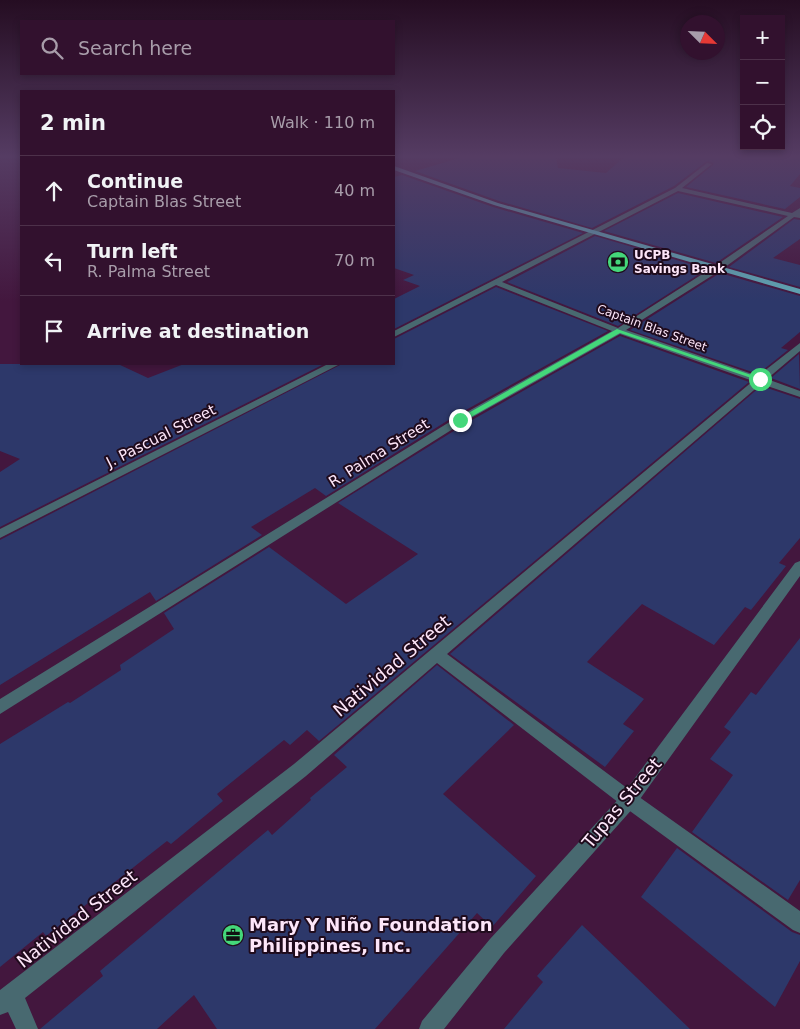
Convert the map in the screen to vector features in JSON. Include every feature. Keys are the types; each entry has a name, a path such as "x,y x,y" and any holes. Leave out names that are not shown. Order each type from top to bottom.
{"main road":[{"path":"499,205 800,292"}],"street":[{"path":"395,333 645,205"},
{"path":"755,205 798,214"},
{"name":"R. Palma Street","path":"0,707 460,420 619,331 798,214"},
{"name":"Captain Blas Street","path":"496,282 619,331 800,394"},
{"name":"Natividad Street","path":"6,1000 300,770 800,346"},
{"name":"J. Pascual Street","path":"0,534 333,365"},
{"name":"Tupas Street","path":"430,1029 497,946 629,800 800,566"},
{"path":"437,654 629,800 800,923"},
{"path":"6,1000 27,1029"}],"building":[{"path":"395,205 487,205 583,233 395,328 395,298 420,286 403,280 414,275 395,268"},
{"path":"513,205 637,205 592,228"},
{"path":"655,205 731,205 783,217 716,263 604,231"},
{"path":"767,205 790,205 785,209"},
{"path":"794,219 800,220 800,239 773,258 800,265 800,287 729,267"},
{"path":"595,236 707,269 618,326 507,282"},
{"path":"720,273 800,296 800,332 781,348 788,350 758,374 630,330"},
{"path":"496,287 608,331 455,416 326,496 315,488 251,527 262,535 156,601 150,592 0,685 0,540 340,365 395,365 395,338"},
{"path":"620,336 749,382 319,741 307,730 290,745 284,740 217,794 223,801 171,844 167,841 46,936 43,932 0,967 0,744 68,702 70,703 121,670 120,665 174,629 164,613 269,547 346,604 418,554 338,503 465,424"},
{"path":"799,354 800,389 771,378"},
{"path":"0,364 120,365 148,378 181,365 322,365 0,527 0,472 20,459 0,451"},
{"path":"761,386 800,399 800,538 779,563 786,566 751,610 745,607 714,645 642,604 587,662 644,699 623,724 634,731 605,767 450,654"},
{"path":"800,638 800,880 788,900 692,832 733,775 710,759 731,732 724,727 751,692 756,695"},
{"path":"437,665 514,725 443,794 536,876 492,927 477,913 375,1029 217,1029 194,995 157,1029 40,1029 103,976 100,971 268,830 272,835 311,800 310,798 347,767 334,755"},
{"path":"677,848 792,932 800,935 800,961 775,1007 641,897"},
{"path":"582,925 690,1029 504,1029 543,982 537,976"}],"place":[{"name":"UCPB Savings Bank","path":"618,262"},
{"name":"Mary Y Niño Foundation Philippines, Inc.","path":"233,935"}],"route":[{"path":"460,420 619,331 760,379"}]}
